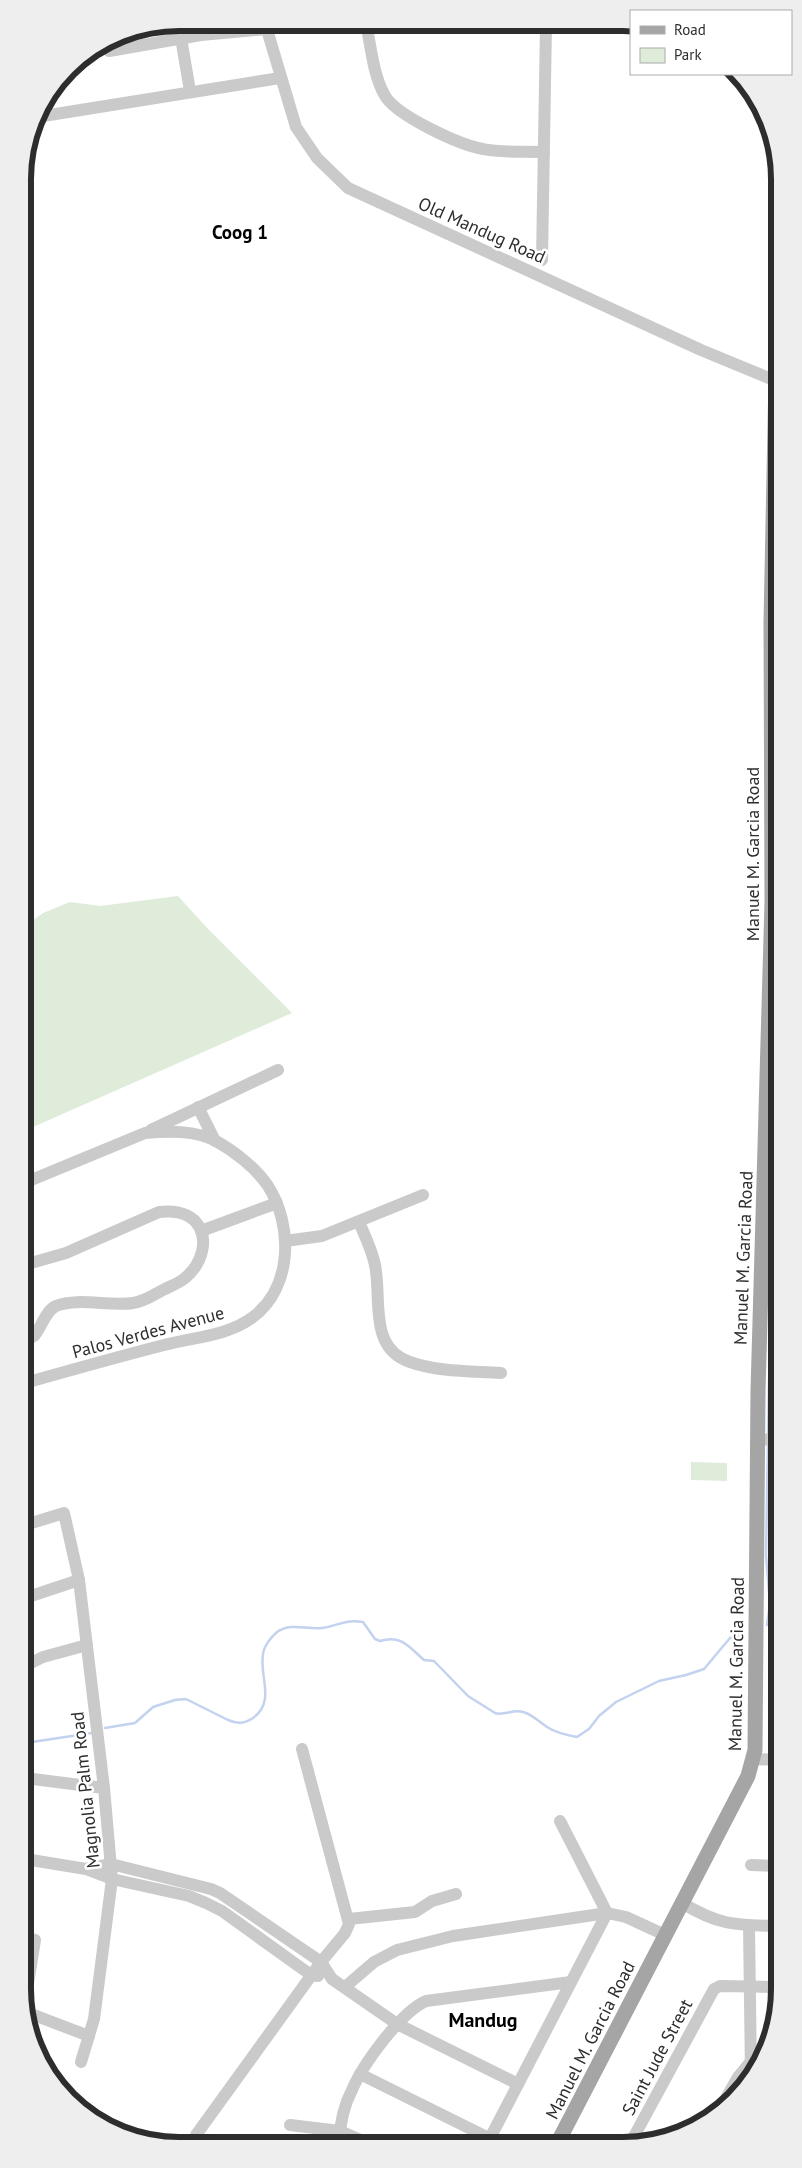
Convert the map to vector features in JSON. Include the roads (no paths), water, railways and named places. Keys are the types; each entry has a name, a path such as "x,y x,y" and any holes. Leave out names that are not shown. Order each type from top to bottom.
{"main road":[{"name":"Manuel M. Garcia Road","path":"561,2137 748,1776 754,1759 756,1730 757,1440 771,961"}],"street":[{"path":"542,260 546,31"},
{"path":"109,51 224,32"},
{"name":"Old Mandug Road","path":"268,32 292,119 304,142 317,158 348,188 701,350 771,379"},
{"path":"368,32 379,84 387,100 401,113 473,146 490,150 544,152"},
{"path":"181,38 190,91"},
{"path":"46,116 190,91 280,78"},
{"path":"146,1133 278,1070"},
{"path":"198,1107 215,1141"},
{"name":"Palos Verdes Avenue","path":"31,1179 146,1133 176,1132 194,1134 215,1141 250,1166 267,1185 276,1203 285,1241 283,1269 272,1297 259,1312 237,1326 219,1333 166,1344 31,1381"},
{"path":"285,1241 322,1236 423,1195"},
{"path":"201,1231 276,1203"},
{"path":"31,1263 66,1253 159,1212 176,1211 185,1214 195,1221 201,1231 204,1246 194,1269 183,1280 135,1303 68,1303 56,1306 50,1310 34,1336 31,1337"},
{"path":"359,1222 371,1249 375,1266 381,1332 387,1343 398,1355 409,1362 430,1367 501,1373"},
{"path":"762,1258 770,1259"},
{"path":"757,1440 770,1439"},
{"name":"Magnolia Palm Road","path":"31,1524 64,1513 79,1580 104,1788 112,1879 97,1998 90,2036 81,2062"},
{"path":"31,1596 79,1580"},
{"path":"31,1663 42,1658 87,1645"},
{"path":"196,2135 320,1962 345,1933 349,1919 302,1749"},
{"path":"754,1759 770,1760"},
{"path":"31,1779 104,1788"},
{"path":"560,1821 607,1913"},
{"path":"31,1860 86,1869 112,1879 189,1896 206,1902 222,1911 311,1975 332,1979 397,2024 518,2084"},
{"path":"86,1869 111,1864 211,1889 230,1898 320,1962 332,1979"},
{"path":"751,1866 770,1866"},
{"path":"349,1919 414,1912 432,1901 456,1894"},
{"path":"682,1903 717,1921 770,1926"},
{"path":"494,2137 518,2084 607,1913"},
{"path":"345,1987 374,1962 397,1950 452,1936 607,1913 626,1917 665,1935"},
{"path":"750,1925 749,1986 755,2053"},
{"path":"278,1950 287,1938"},
{"path":"31,1939 35,1940 31,1965"},
{"path":"290,2125 340,2136 348,2100 360,2074 397,2024 417,2005 426,2001 570,1982"},
{"name":"Saint Jude Street","path":"634,2136 714,1988 720,1986 749,1986"},
{"path":"749,1986 770,1987"},
{"path":"34,2015 90,2036"},
{"path":"732,2088 738,2077 748,2068"},
{"path":"360,2074 484,2137"}],"waterway":[{"path":"768,1435 770,1361"},
{"path":"767,1625 770,1604 766,1555 768,1443"},
{"path":"105,1728 135,1723 153,1707 175,1700 186,1699 231,1721 237,1723 247,1721 253,1718 264,1704 263,1654 266,1645 277,1632 288,1627 322,1628 356,1621 363,1622 375,1639 380,1641 394,1639 405,1643 424,1660 434,1661 468,1696 495,1713 523,1712 554,1731 577,1737 589,1729 599,1716 616,1702 659,1681 704,1669 730,1638 743,1634"},
{"path":"31,1742 92,1733"}],"district":[{"name":"Coog 1","path":"240,232"},
{"name":"Mandug","path":"483,2020"}]}
